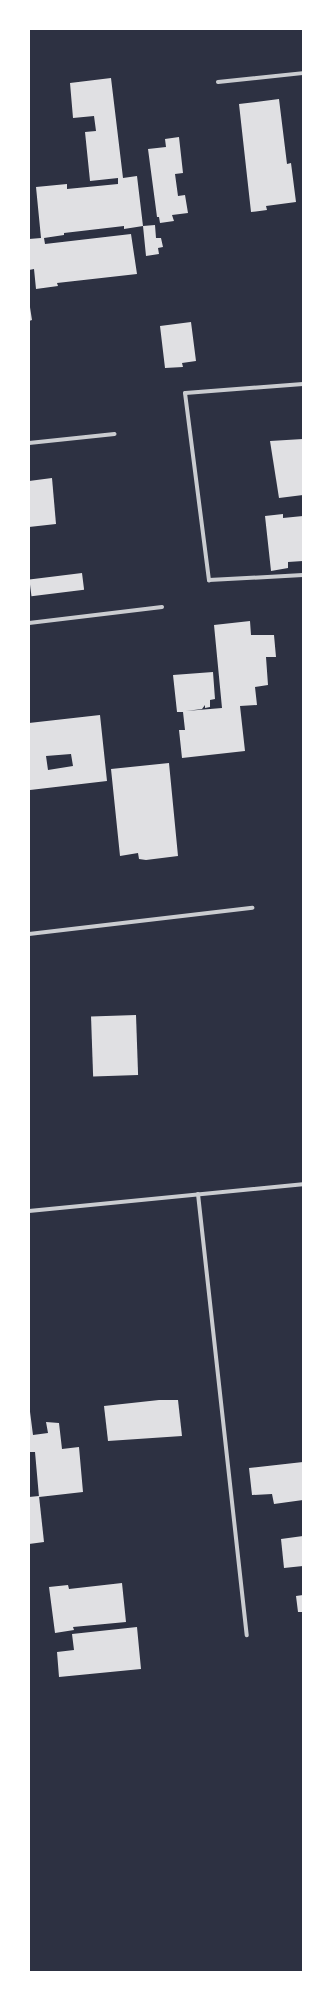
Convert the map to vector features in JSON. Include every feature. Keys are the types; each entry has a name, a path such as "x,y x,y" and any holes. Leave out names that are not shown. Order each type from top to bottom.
{"street":[{"path":"218,82 303,73"},
{"path":"303,384 185,393 209,580 303,575"},
{"path":"29,443 115,434"},
{"path":"29,623 162,607"},
{"path":"29,934 252,908"},
{"path":"29,1211 303,1184"},
{"path":"198,1194 247,1635"}],"building":[{"path":"111,78 123,178 137,176 143,226 124,229 124,226 64,233 64,235 44,238 45,244 131,234 137,274 57,283 58,286 36,289 34,269 29,270 29,239 41,238 36,187 67,184 67,189 118,184 118,178 90,181 85,132 96,131 94,116 73,118 70,83"},
{"path":"279,99 287,164 291,163 296,202 266,206 267,210 251,212 239,104"},
{"path":"179,137 183,173 175,174 178,196 185,195 188,213 172,215 174,221 160,223 159,217 157,217 148,149 166,147 165,139"},
{"path":"155,225 156,238 161,238 163,247 158,248 159,254 146,256 143,226"},
{"path":"29,301 32,320 29,321"},
{"path":"191,322 196,361 182,363 183,367 165,368 160,326"},
{"path":"303,439 303,495 279,498 270,441"},
{"path":"52,478 56,524 29,527 29,481"},
{"path":"283,514 283,518 303,516 303,561 288,562 288,568 271,571 265,516"},
{"path":"82,573 84,590 31,596 29,579"},
{"path":"250,621 251,635 274,635 276,657 266,657 268,685 255,687 257,705 240,706 245,751 182,758 179,730 185,730 183,712 177,712 173,675 213,672 215,699 210,700 210,707 205,708 205,705 202,709 186,711 222,708 214,625"},
{"path":"100,715 107,781 30,790 29,723","holes":["71,754 73,766 48,770 46,756"]},
{"path":"169,763 178,856 146,860 139,859 138,853 120,856 111,769"},
{"path":"136,1015 138,1075 93,1077 91,1017"},
{"path":"159,1400 178,1400 182,1436 108,1441 104,1406"},
{"path":"29,1404 33,1435 48,1433 46,1422 59,1423 62,1449 79,1447 83,1492 39,1497 35,1452 29,1452"},
{"path":"303,1462 303,1500 274,1504 272,1494 252,1495 249,1468"},
{"path":"39,1496 44,1542 29,1544 29,1497"},
{"path":"303,1536 303,1566 284,1568 281,1539"},
{"path":"122,1583 126,1622 73,1627 74,1630 55,1633 49,1587 68,1585 69,1589"},
{"path":"303,1595 303,1612 298,1612 296,1596"},
{"path":"137,1627 141,1669 59,1677 57,1652 74,1650 72,1634"}]}
